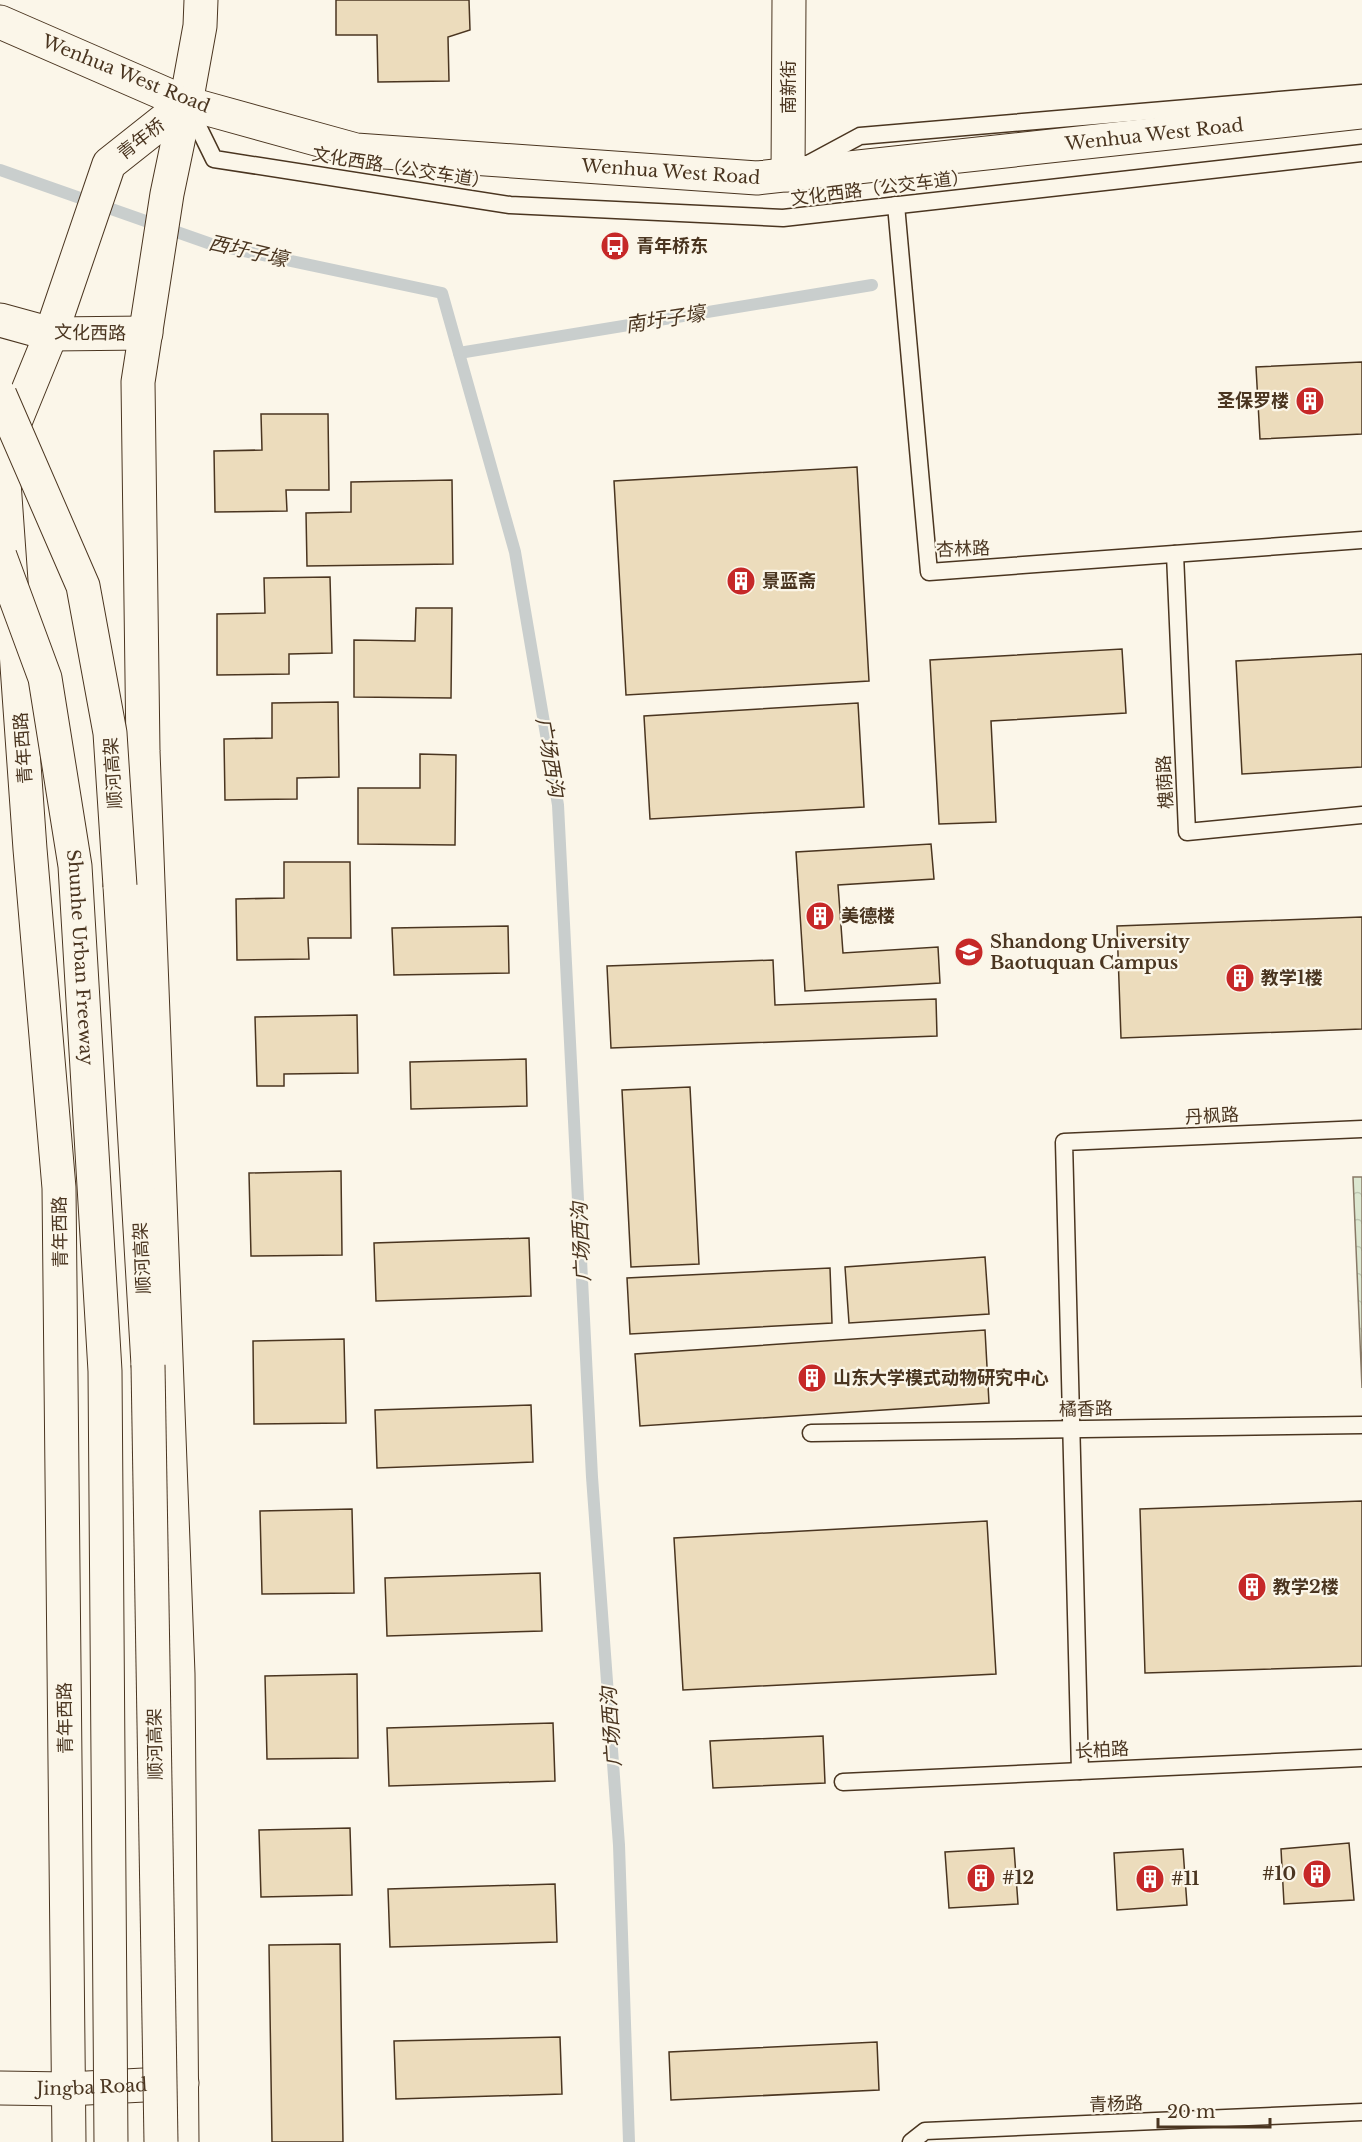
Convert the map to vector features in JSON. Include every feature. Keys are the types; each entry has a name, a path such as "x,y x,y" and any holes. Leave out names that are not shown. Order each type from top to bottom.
{"main road":[{"path":"186,103 201,26 201,0"},
{"name":"南新街","path":"789,0 789,175"},
{"name":"Wenhua West Road","path":"0,22 186,103 357,150 757,178 1362,112"},
{"name":"青年桥","path":"146,333 167,194 186,103"},
{"name":"青年桥","path":"51,334 109,164 186,103"},
{"name":"文化西路","path":"0,320 51,334 146,333"},
{"path":"146,333 138,382 143,739 178,1674 182,2142"},
{"name":"青年西路","path":"51,334 2,454 20,715 60,1188 69,2142"},
{"name":"顺河高架","path":"0,395 83,586 110,733 148,1365 161,2142"},
{"path":"0,556 45,678 75,866 105,1371 111,2142"},
{"path":"0,678 20,715"},
{"name":"Jingba Road","path":"0,2088 69,2090 182,2083"}],"lane":[{"path":"789,175 860,136 1362,93"},
{"name":"文化西路（公交车道）","path":"186,103 214,159 510,205 783,218 1362,153"},
{"name":"杏林路","path":"896,205 929,572 1362,540"},
{"name":"槐荫路","path":"1175,554 1187,832 1362,815"},
{"name":"丹枫路","path":"1071,1429 1064,1142 1362,1129"},
{"name":"橘香路","path":"811,1433 1362,1425"},
{"path":"1071,1429 1080,1771"},
{"name":"长柏路","path":"843,1782 1362,1758"},
{"name":"青杨路","path":"911,2142 925,2131 1362,2112"}],"green space":[{"path":"1353,1177 1362,1177 1362,1388"}],"building":[{"path":"336,0 469,0 470,30 448,37 449,81 378,82 377,35 336,35"},
{"name":"圣保罗楼","path":"1362,362 1362,434 1260,439 1256,367"},
{"path":"261,414 328,414 329,490 286,490 287,511 215,512 214,451 262,450"},
{"name":"景蓝斋","path":"857,467 869,681 626,695 614,481"},
{"path":"452,480 453,564 307,566 306,513 351,512 351,482"},
{"path":"330,577 332,653 289,654 289,674 217,675 217,614 265,613 264,578"},
{"path":"416,608 452,608 451,698 354,697 354,640 415,641"},
{"path":"1122,649 1126,713 991,721 996,822 939,824 930,660"},
{"path":"1362,654 1362,767 1242,774 1236,661"},
{"path":"338,702 339,777 297,778 297,799 225,800 224,739 272,738 272,703"},
{"path":"858,703 864,807 650,819 644,716"},
{"path":"420,754 456,755 455,845 358,844 358,788 420,788"},
{"name":"美德楼","path":"931,844 934,879 838,885 843,953 938,947 940,983 805,991 796,852"},
{"path":"284,862 350,862 351,938 308,938 309,959 237,960 236,899 284,898"},
{"name":"教学1楼","path":"1362,917 1362,1029 1121,1038 1117,926"},
{"path":"508,926 509,973 394,975 392,928"},
{"path":"773,960 775,1005 936,999 937,1036 611,1048 607,966"},
{"path":"357,1015 358,1073 284,1074 284,1086 257,1086 255,1017"},
{"path":"526,1059 527,1106 411,1109 410,1062"},
{"path":"690,1087 699,1264 631,1267 622,1090"},
{"path":"341,1171 342,1255 251,1256 249,1173"},
{"path":"529,1238 531,1296 376,1301 374,1243"},
{"path":"985,1257 989,1314 849,1323 845,1267"},
{"path":"830,1268 832,1323 630,1334 627,1278"},
{"name":"山东大学模式动物研究中心","path":"985,1330 989,1403 640,1426 635,1354"},
{"path":"344,1339 346,1423 254,1424 253,1341"},
{"path":"531,1405 533,1462 377,1468 375,1410"},
{"name":"教学2楼","path":"1362,1501 1362,1666 1145,1673 1140,1509"},
{"path":"352,1509 354,1593 262,1594 260,1511"},
{"path":"987,1521 996,1674 683,1690 674,1538"},
{"path":"540,1573 542,1631 387,1636 385,1578"},
{"path":"357,1674 358,1758 267,1759 265,1676"},
{"path":"553,1723 555,1781 389,1786 387,1728"},
{"path":"823,1736 825,1783 713,1788 710,1741"},
{"path":"350,1828 352,1895 261,1897 259,1830"},
{"name":"#10","path":"1349,1843 1354,1900 1284,1904 1281,1849"},
{"name":"#12","path":"1014,1848 1018,1904 949,1908 945,1852"},
{"name":"#11","path":"1183,1849 1187,1905 1117,1910 1114,1853"},
{"path":"555,1884 557,1942 390,1947 388,1889"},
{"path":"340,1944 343,2142 272,2142 269,1945"},
{"path":"560,2037 562,2094 396,2099 394,2041"},
{"path":"877,2042 879,2090 671,2100 669,2052"}],"waterway":[{"name":"广场西沟","path":"0,170 211,244 442,293 515,552 558,805 592,1477 619,1845 629,2142"},
{"name":"南圩子壕","path":"459,353 872,285"}],"place":[{"name":"青年桥东","path":"615,246"},
{"name":"圣保罗楼","path":"1310,401"},
{"name":"景蓝斋","path":"741,581"},
{"name":"美德楼","path":"820,916"},
{"name":"Shandong University Baotuquan Campus","path":"969,952"},
{"name":"教学1楼","path":"1240,978"},
{"name":"山东大学模式动物研究中心","path":"812,1378"},
{"name":"教学2楼","path":"1252,1587"},
{"name":"#10","path":"1317,1874"},
{"name":"#12","path":"981,1878"},
{"name":"#11","path":"1150,1879"}],"water label":[{"name":"西圩子壕","path":"248,251"}]}
